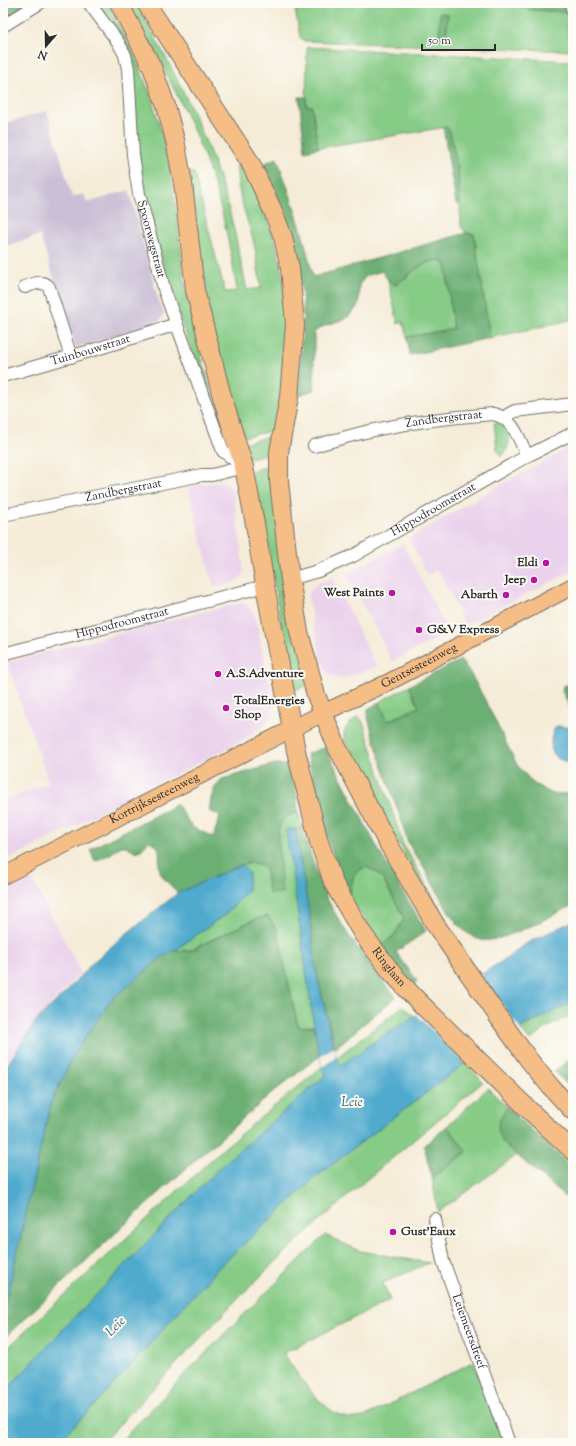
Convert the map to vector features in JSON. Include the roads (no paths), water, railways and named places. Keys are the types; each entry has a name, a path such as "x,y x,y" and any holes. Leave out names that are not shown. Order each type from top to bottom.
{"highway":[{"name":"Ringlaan","path":"119,3 152,67 168,113 175,140 183,183 195,290 221,393 244,466 265,586 299,726 298,761 319,842 329,873 344,903 362,933 392,973 416,999 573,1151"},
{"path":"146,3 250,162 263,187 283,237 290,268 295,325 289,397 279,452 279,482 290,579 299,632 314,689 337,747 385,838 435,924 504,1025 550,1086 573,1111"}],"main road":[{"name":"Gentsesteenweg","path":"299,726 387,683 573,586"},
{"name":"Kortrijksesteenweg","path":"3,876 299,726"}],"street":[{"path":"3,26 40,3"},
{"name":"Spoorwegstraat","path":"89,3 118,42 127,62 133,155 139,194 165,292 223,451 244,466"},
{"path":"571,3 573,11"},
{"path":"25,287 40,282 45,283 49,287 71,357"},
{"name":"Tuinbouwstraat","path":"3,376 71,357 177,324"},
{"path":"527,456 513,427 505,418 515,411 573,404"},
{"name":"Zandbergstraat","path":"314,446 369,431 418,422 493,414 505,418"},
{"name":"Hippodroomstraat","path":"290,579 318,571 354,556 527,456 573,432"},
{"name":"Zandbergstraat","path":"3,515 202,475 212,475 244,466"},
{"name":"Hippodroomstraat","path":"3,654 265,586"},
{"name":"Leiemeersdreef","path":"435,1219 443,1261 509,1443"}],"water":[{"path":"557,726 573,728 573,770 569,763 557,758 553,753 551,741"},
{"name":"Leie","path":"295,829 310,919 316,971 336,1057 341,1065 378,1039 507,958 527,943 573,921 573,1002 524,1026 465,1063 317,1176 219,1267 90,1410 56,1443 3,1443 3,1394 70,1322 217,1170 326,1075 322,1067 314,1026 286,830"},
{"path":"241,865 249,873 248,890 227,913 175,950 161,958 111,1000 75,1053 51,1102 3,1313 3,1081 8,1064 36,1021 67,991 92,963 178,893"}],"place":[{"name":"Eldi","path":"546,563"},
{"name":"Jeep","path":"534,580"},
{"name":"West Paints","path":"392,593"},
{"name":"Abarth","path":"506,595"},
{"name":"G&V Express","path":"419,630"},
{"name":"A.S.Adventure","path":"218,674"},
{"name":"TotalEnergies Shop","path":"226,708"},
{"name":"Gust'Eaux","path":"393,1232"}]}
